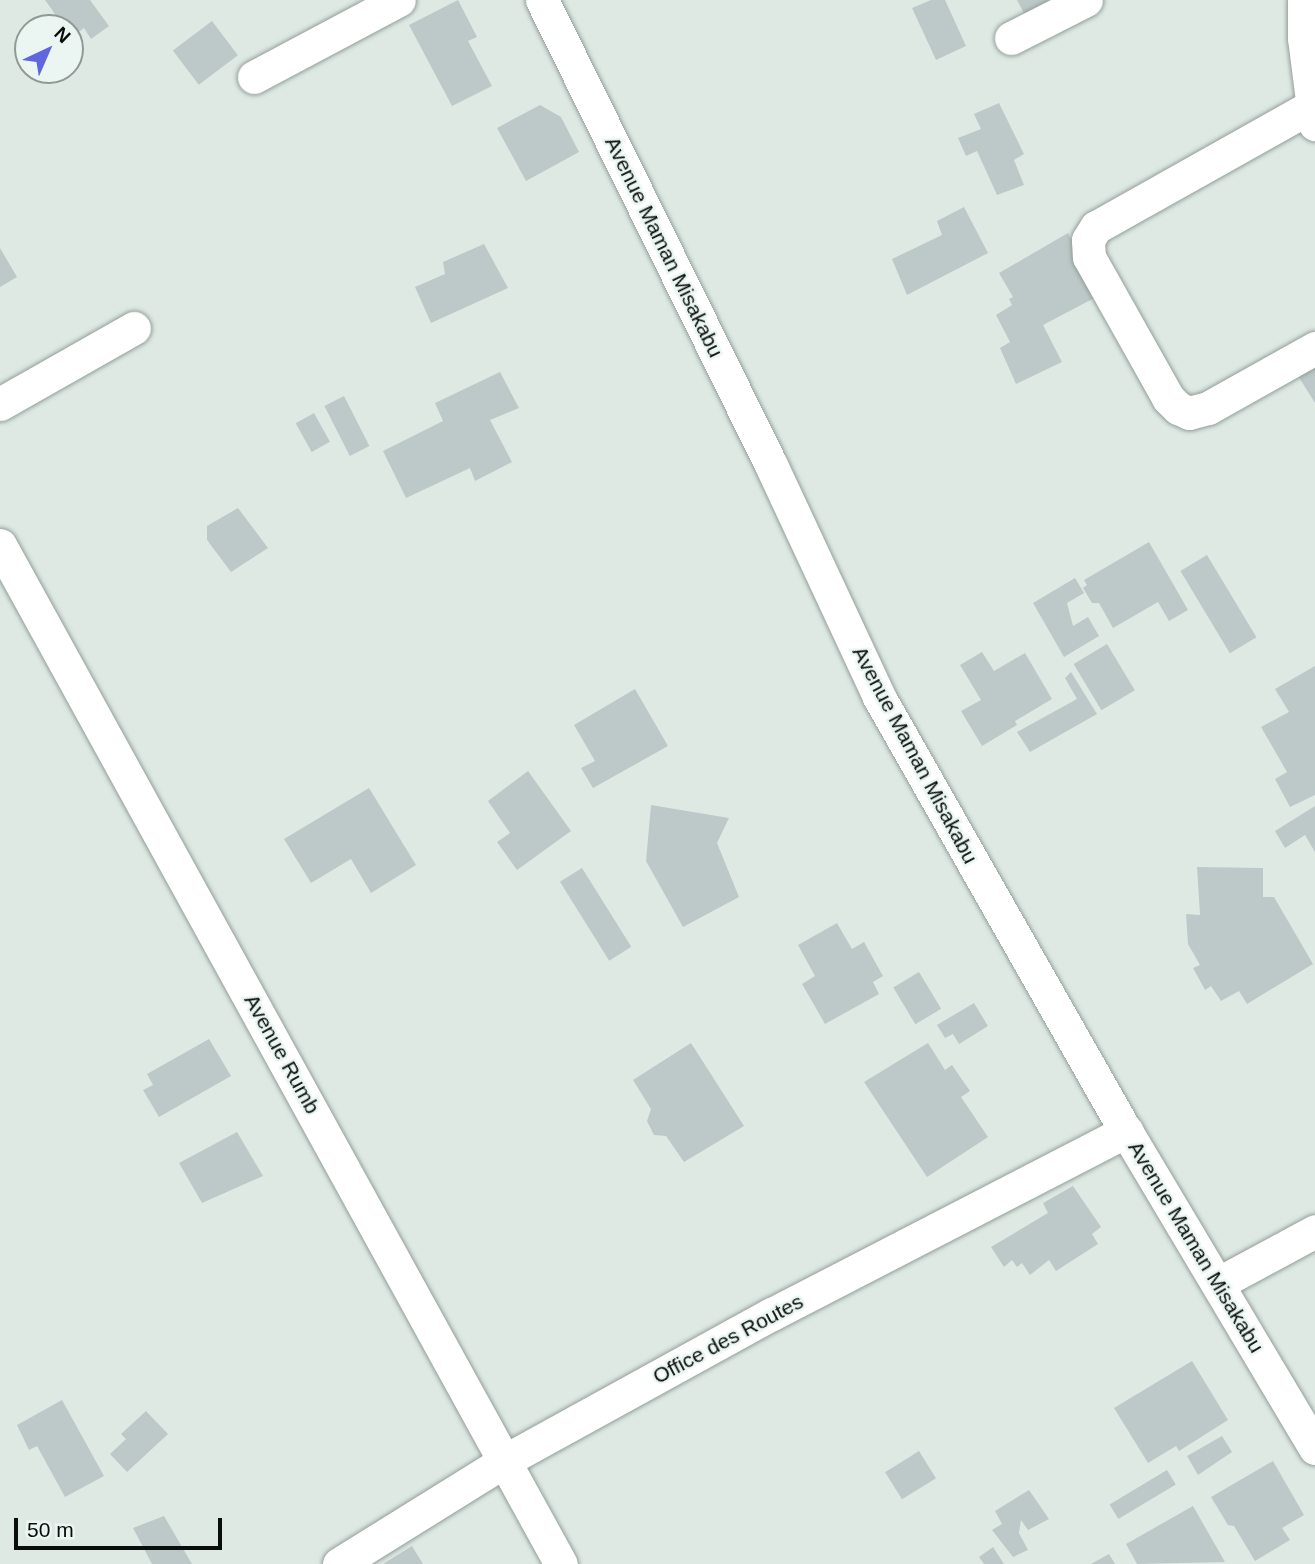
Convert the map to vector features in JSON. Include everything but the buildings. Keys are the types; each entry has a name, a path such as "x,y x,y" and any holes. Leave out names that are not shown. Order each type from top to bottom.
{"street":[{"path":"254,77 399,0"},
{"name":"Avenue Maman Misakabu","path":"542,0 771,465 879,697 1126,1131 1315,1448"},
{"path":"1010,38 1086,0"},
{"path":"1304,0 1304,38 1314,115 1096,227 1088,240 1088,257 1168,398 1178,408 1189,413 1208,408 1315,348"},
{"path":"0,404 134,328"},
{"name":"Avenue Rumb","path":"0,545 561,1564"},
{"name":"Office des Routes","path":"339,1564 506,1460 772,1314 1126,1131"},
{"path":"1219,1283 1315,1231"}]}
